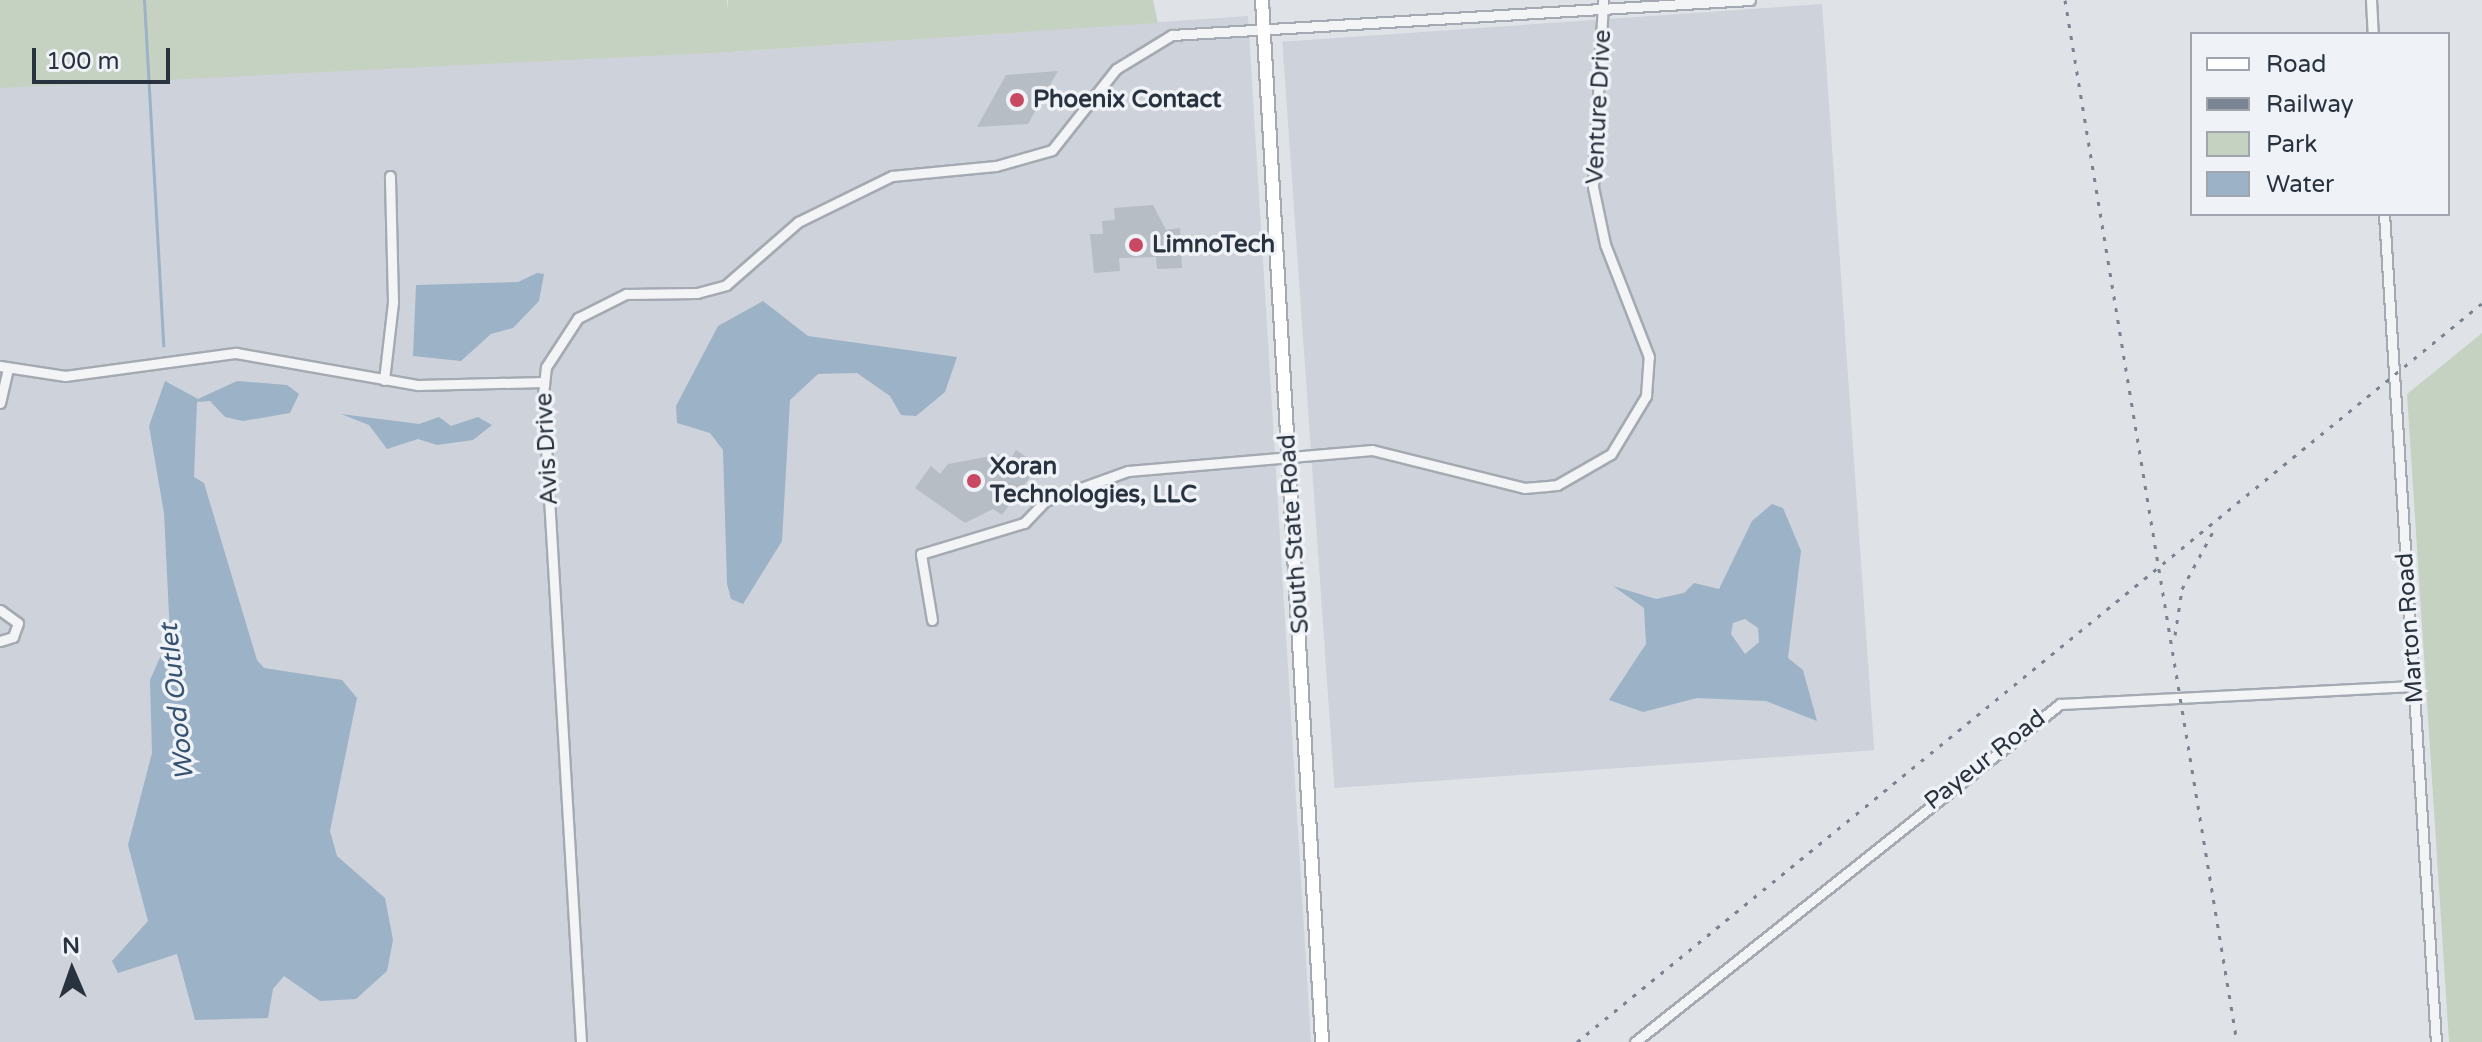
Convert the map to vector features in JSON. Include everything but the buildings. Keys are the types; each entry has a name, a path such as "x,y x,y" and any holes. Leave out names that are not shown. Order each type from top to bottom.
{"main road":[{"name":"South State Road","path":"1262,0 1322,1042"}],"street":[{"name":"Avis Drive","path":"581,1039 543,382 562,337 598,304 636,292 697,293 726,285 798,222 892,176 1024,161 1065,139 1131,56 1172,35 1604,4 1750,0"},
{"path":"2371,0 2373,32"},
{"name":"Venture Drive","path":"932,620 921,554 1024,523 1045,501 1128,471 1405,453 1496,486 1557,485 1611,454 1634,424 1646,396 1649,357 1605,244 1593,187 1604,4"},
{"path":"384,380 393,302 390,176"},
{"name":"Marton Road","path":"2384,216 2436,1042"},
{"path":"0,403 4,367 65,376 236,353 384,380 543,382"},
{"path":"0,610 18,623 13,637 0,641"},
{"name":"Payeur Road","path":"1635,1042 2060,704 2414,686"}],"shaded area":[{"path":"0,0 727,0 730,52 1248,16 1311,1042 0,1042"},
{"path":"1822,4 1874,750 1334,788 1282,42"}],"green space":[{"path":"0,0 727,0 728,12 728,0 1153,0 1158,23 730,52 0,88"},
{"path":"2482,333 2482,1042 2449,1042 2407,394"}],"water":[{"path":"537,273 544,274 539,301 513,328 491,334 461,361 413,356 416,285 518,282"},
{"path":"763,301 808,336 957,357 945,392 916,416 901,415 890,396 857,373 818,374 790,400 782,541 743,604 731,599 727,584 723,450 710,433 677,423 676,406 718,326"},
{"path":"165,381 198,399 237,381 287,385 299,394 290,413 243,421 225,417 210,401 197,402 194,477 204,483 257,660 264,668 342,680 357,698 330,831 337,856 385,898 393,940 387,971 356,999 320,1001 284,976 273,989 268,1018 195,1020 177,954 118,973 112,961 148,921 128,845 152,753 150,680 170,635 164,513 149,426"},
{"path":"341,414 419,424 439,417 451,426 478,417 492,425 473,440 437,445 418,439 387,449 369,425"},
{"path":"1772,504 1783,508 1801,551 1788,658 1803,670 1817,721 1766,701 1697,698 1643,712 1609,700 1646,644 1644,608 1613,586 1656,599 1684,593 1694,583 1719,589 1752,521","holes":["1745,619 1758,628 1759,642 1745,654 1731,634 1733,623"]}],"waterway":[{"name":"Wood Outlet","path":"144,0 163,345"}],"railway":[{"path":"2065,0 2237,1042"},
{"path":"1577,1042 2482,303"},
{"path":"2175,635 2182,589 2215,528"}],"place":[{"name":"Phoenix Contact","path":"1017,100"},
{"name":"LimnoTech","path":"1136,245"},
{"name":"Xoran Technologies, LLC","path":"974,481"}]}
